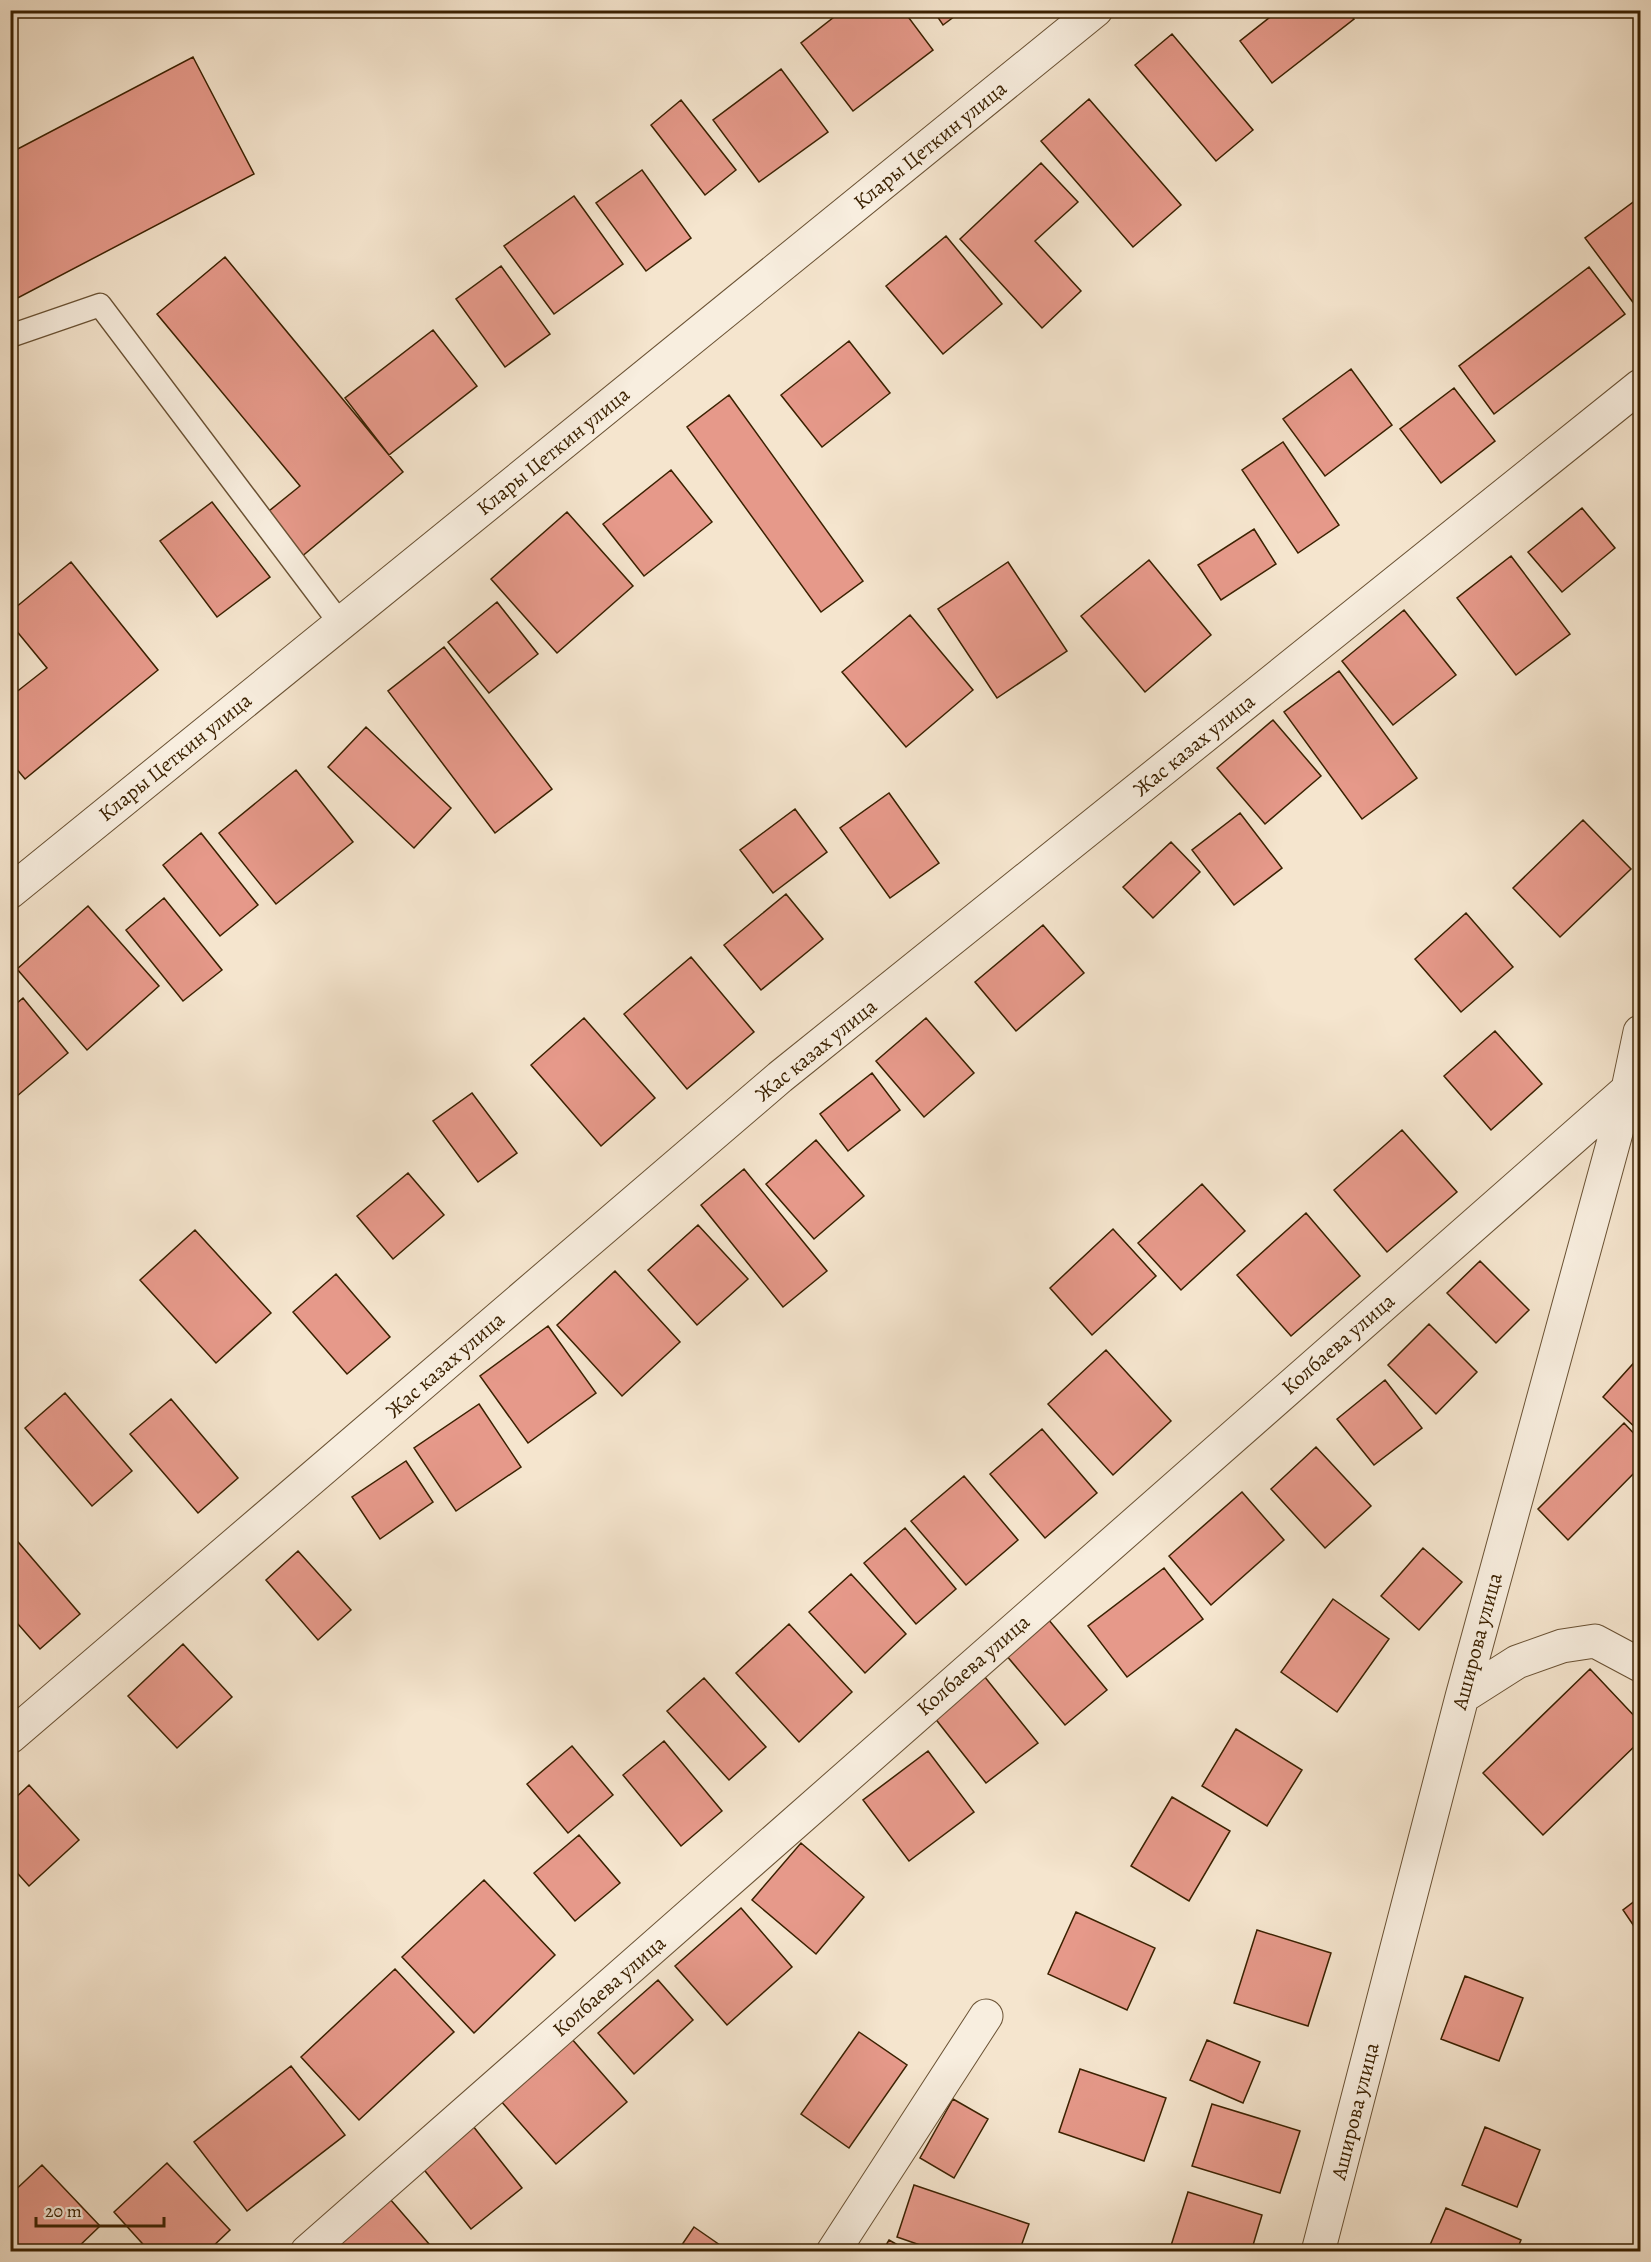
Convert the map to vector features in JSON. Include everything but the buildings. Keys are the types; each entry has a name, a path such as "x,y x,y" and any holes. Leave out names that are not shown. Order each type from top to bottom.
{"street":[{"name":"Клары Цеткин улица","path":"10,892 1095,10"},
{"name":"Жас казах улица","path":"10,1737 780,1077 1641,386"},
{"name":"Аширова улица","path":"1318,2252 1462,1697 1634,1084 1641,1032"},
{"name":"Колбаева улица","path":"307,2252 1634,1084"},
{"path":"1462,1697 1517,1662 1562,1647 1595,1641 1641,1665"},
{"path":"833,2252 986,2016"}],"lane":[{"path":"10,336 100,305 340,623"}]}
